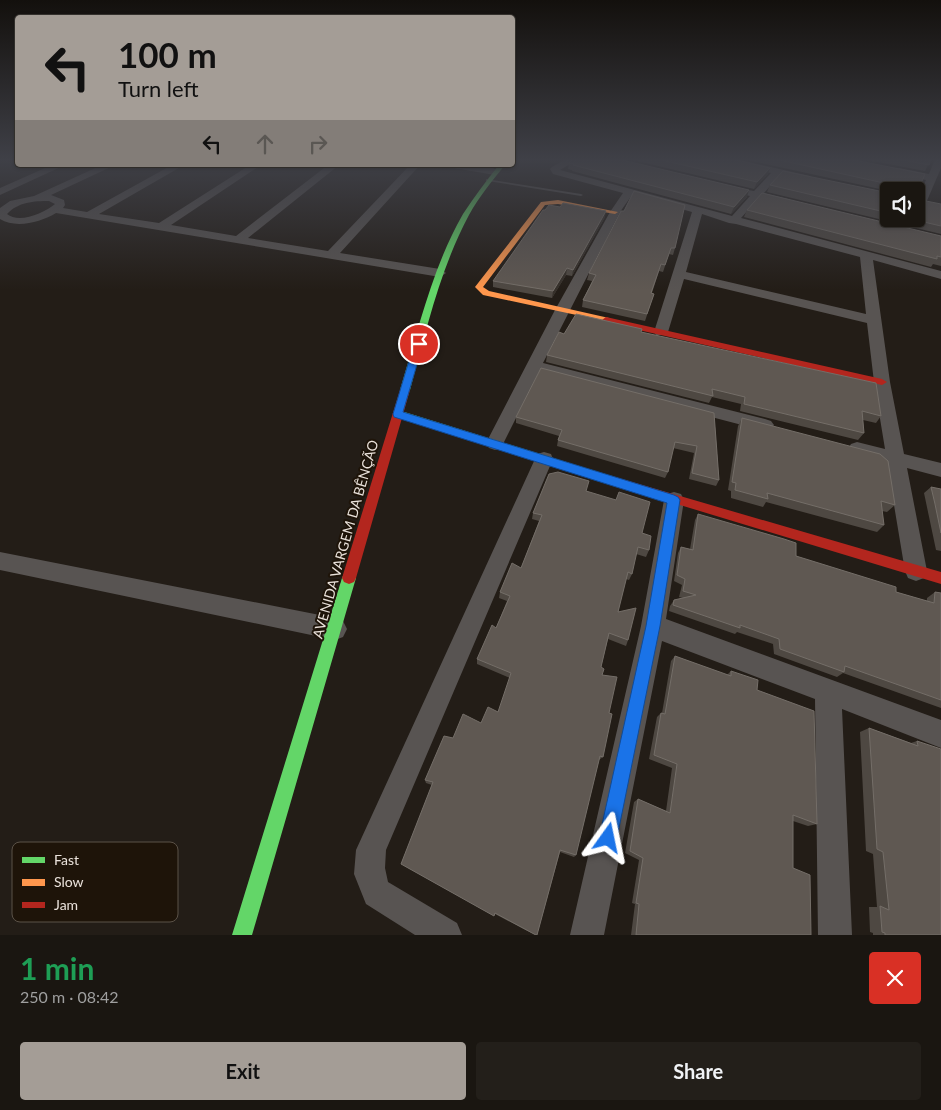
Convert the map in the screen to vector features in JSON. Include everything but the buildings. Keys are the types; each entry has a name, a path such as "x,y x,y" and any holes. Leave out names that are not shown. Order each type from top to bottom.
{"street":[{"path":"8,203 15,204"},
{"path":"20,203 3,211 2,217 24,220 44,216 58,205"},
{"path":"56,203 89,215 440,273"},
{"path":"89,215 111,203"},
{"path":"161,227 198,203"},
{"path":"238,240 286,203"},
{"path":"331,255 380,203"},
{"name":"AVENIDA VARGEM DA BÊNÇÃO","path":"242,935 440,273 453,236 475,203"},
{"path":"549,203 543,203 479,287 486,293 882,382"},
{"path":"562,203 615,212"},
{"path":"495,443 562,310 621,203"},
{"path":"665,203 941,275"},
{"path":"733,221 749,203"},
{"path":"787,203 793,204"},
{"path":"925,204 934,206"},
{"path":"661,332 698,211"},
{"path":"866,256 882,382 916,571"},
{"path":"679,274 873,320"},
{"path":"534,366 782,429"},
{"path":"398,414 674,500 941,578"},
{"path":"839,444 941,470"},
{"path":"445,935 378,893 371,882 368,859 377,834 544,460"},
{"path":"587,935 653,626 674,500"},
{"path":"0,561 335,629"},
{"path":"653,626 941,734"},
{"path":"828,691 835,935"}],"traffic: fast":[{"path":"405,390 441,271 452,242 474,203"},
{"path":"398,414 608,479"},
{"path":"242,935 349,578"}],"traffic: slow":[{"path":"549,203 543,203 479,287 486,293 606,320"},
{"path":"562,203 615,212"}],"traffic: jam":[{"path":"606,320 882,382"},
{"path":"349,578 405,390"},
{"path":"608,479 941,578"}],"route":[{"path":"419,344 398,414 674,500 653,626 608,838"}]}
